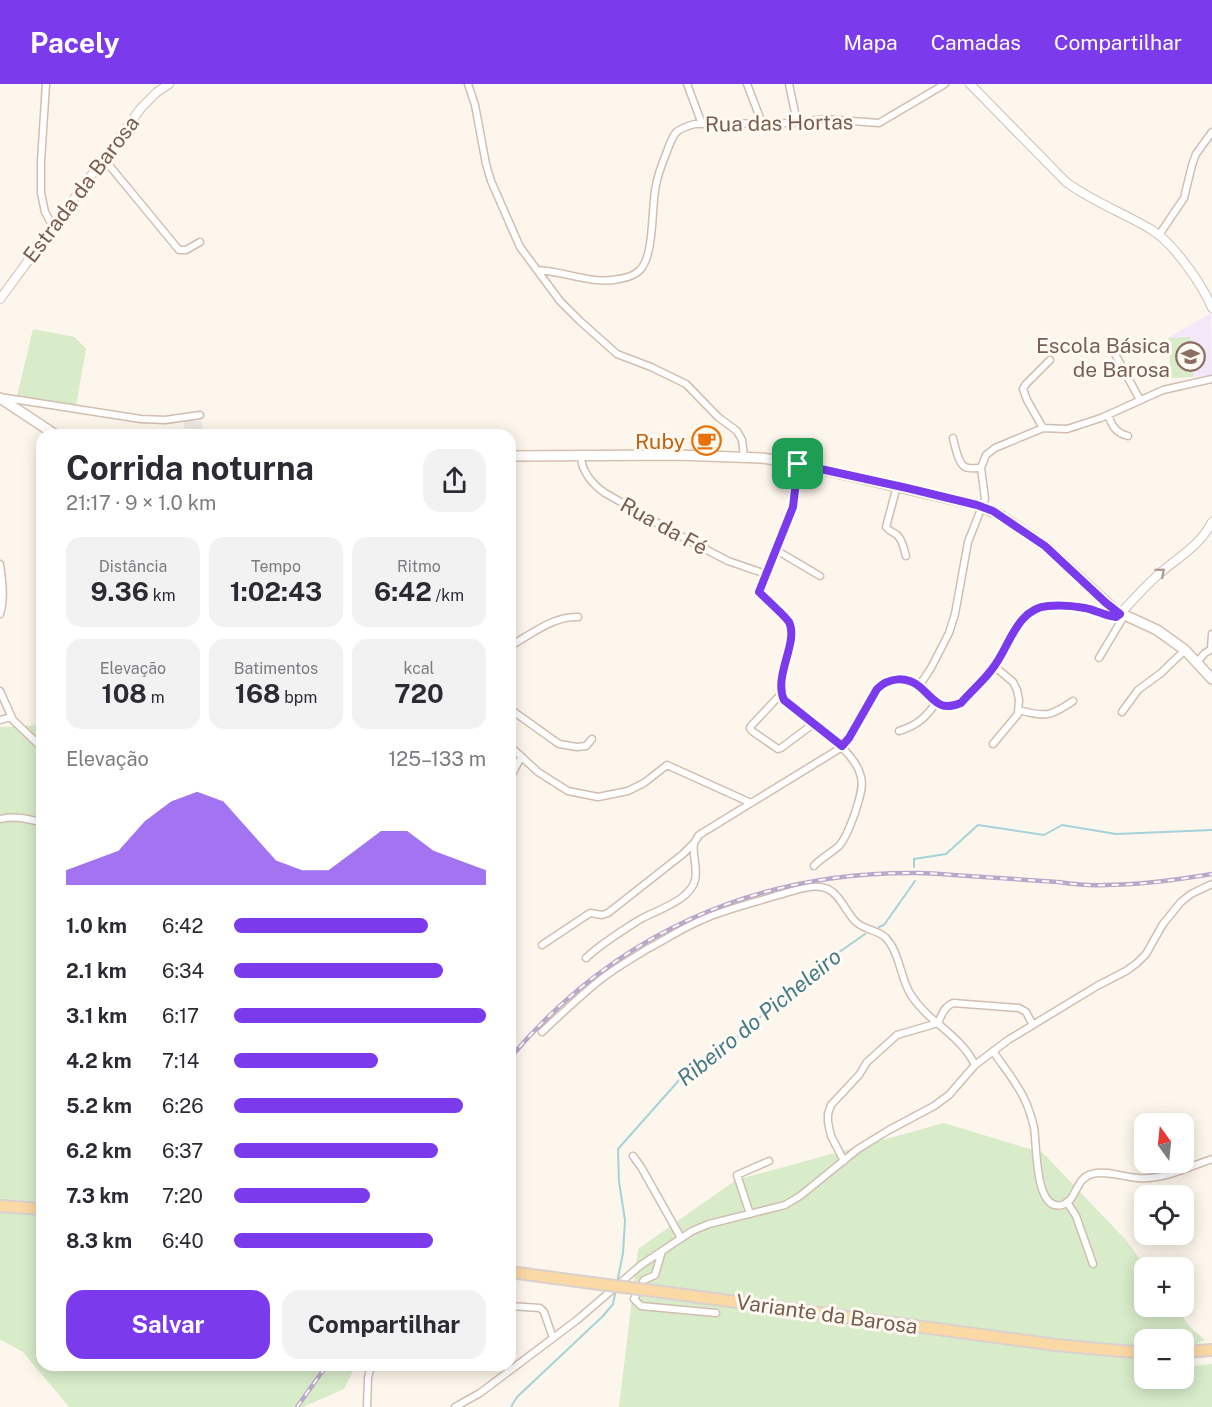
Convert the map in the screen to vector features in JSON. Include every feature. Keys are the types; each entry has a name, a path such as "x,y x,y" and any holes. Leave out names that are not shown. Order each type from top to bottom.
{"main road":[{"path":"0,398 47,429"},
{"path":"516,456 744,456 798,464 983,507 1000,515 1045,546 1122,615 1157,630 1185,650 1212,679"},
{"path":"0,1206 36,1209"},
{"name":"Variante da Barosa","path":"516,1273 1056,1345 1134,1352"},
{"path":"1194,1351 1212,1350"}],"street":[{"path":"46,84 41,193 45,212 53,227"},
{"name":"Estrada da Barosa","path":"0,299 146,102 169,84"},
{"path":"468,84 476,105 491,181 520,247 537,270 560,300 617,354 686,384 718,417 737,431 742,440 744,456"},
{"path":"687,84 702,124"},
{"path":"747,84 762,123"},
{"path":"789,84 797,122"},
{"name":"Rua das Hortas","path":"537,270 552,270 603,280 618,280 640,270 651,234 655,186 673,135 681,128 695,124 797,122 825,119 879,123 945,84"},
{"path":"970,84 1066,182 1159,234 1192,274 1212,308"},
{"path":"1159,234 1184,198 1196,154 1212,132"},
{"path":"104,159 179,250 186,250 200,242"},
{"path":"1126,346 1114,352 1140,400"},
{"path":"1043,428 1023,389 1050,360"},
{"path":"919,686 949,633 956,614 968,542 985,499 981,468 986,455 994,447 1043,428 1067,429 1108,415 1163,390 1212,379"},
{"path":"0,398 141,420 165,420 200,415"},
{"path":"1108,415 1114,428 1122,435 1128,436"},
{"path":"953,438 963,466 981,468"},
{"name":"Rua da Fé","path":"581,456 583,468 596,487 605,493 728,561 766,574"},
{"path":"798,464 793,507 759,592 789,622 792,634 781,678 781,694 784,700 842,746 858,769 862,785 851,823 839,845 814,866"},
{"path":"897,486 886,527 901,540 906,556"},
{"path":"1099,658 1122,615 1161,572 1195,546 1208,531 1212,522"},
{"path":"776,550 820,576"},
{"path":"0,564 3,583 0,614"},
{"path":"542,945 590,913 602,915 608,913 667,867 694,843 699,835 842,746 883,683 898,679 919,686 936,703 948,706 961,703 994,666 1020,623 1033,609 1050,605 1085,608 1116,617 1122,615"},
{"path":"516,643 555,620 578,617"},
{"path":"1197,662 1212,649 1212,634"},
{"path":"1122,712 1138,690 1185,650"},
{"path":"993,744 1018,714 1018,696 1013,682 994,666"},
{"path":"0,691 13,720 36,742"},
{"path":"781,694 751,726 752,731 778,748 782,748 813,724"},
{"path":"1018,710 1044,716 1073,701"},
{"path":"899,731 921,721 936,703"},
{"path":"516,713 559,744 586,746 592,739"},
{"path":"0,720 11,717"},
{"path":"516,752 538,772 568,791 598,797 628,791 644,783 667,765 751,803"},
{"path":"516,767 521,757"},
{"path":"0,819 24,817 36,821"},
{"path":"586,958 611,938 642,918 681,898 690,890 694,882 696,867 694,843"},
{"path":"516,1366 577,1320 641,1265 692,1231 709,1224 785,1205 800,1196 858,1149 934,1106 949,1095 975,1065 1008,1040 1137,963 1146,954 1163,924 1181,902 1191,894 1212,884"},
{"path":"542,1032 601,979 681,930 705,918 734,908 800,889 819,886 832,891 855,922 885,937 892,946 909,993 917,1004 961,1043 971,1055 975,1065"},
{"path":"844,1161 831,1136 828,1114 831,1105 859,1075 867,1062 897,1035 938,1023 944,1010 953,1003 1018,1008 1026,1012 1034,1025"},
{"path":"993,1051 1027,1104 1034,1128 1038,1175 1044,1195 1054,1205 1063,1205 1072,1198 1078,1185 1089,1174 1097,1173 1138,1179 1155,1178 1212,1159"},
{"path":"633,1156 681,1238"},
{"path":"750,1214 737,1175 769,1161"},
{"path":"1067,1202 1076,1216 1093,1264"},
{"path":"662,1251 655,1275 644,1280 634,1299 641,1306 716,1313"},
{"path":"516,1306 540,1308 544,1311 553,1338"},
{"path":"367,1407 370,1371"},
{"path":"454,1407 480,1393 509,1371"}],"shaded area":[{"name":"Escola Básica de Barosa","path":"1211,313 1212,376 1171,378 1168,338"},
{"path":"183,421 202,421 203,429 185,429"}],"green space":[{"path":"33,329 75,337 86,349 76,406 17,396"},
{"path":"1190,337 1193,377 1171,378 1168,338"},
{"path":"36,725 36,1368 23,1352 0,1340 0,727"},
{"path":"944,1123 1043,1153 1125,1239 1138,1257 1134,1257 1134,1317 1183,1317 1192,1329 1134,1329 1134,1389 1194,1389 1194,1366 1212,1364 1212,1407 619,1407 638,1249 736,1180"},
{"path":"1194,1331 1205,1340 1194,1345"},
{"path":"39,1371 353,1371 344,1389 303,1407 69,1407"}],"waterway":[{"name":"Ribeiro do Picheleiro","path":"914,867 914,859 946,854 978,825 1044,835 1062,825 1116,834 1212,830"},
{"path":"879,927 884,925 915,881"},
{"name":"Ribeiro do Picheleiro","path":"617,1283 623,1253 625,1220 619,1182 618,1149 689,1069 734,1040 815,969 865,934"},
{"name":"Ribeiro do Picheleiro","path":"511,1407 517,1397 603,1316 613,1304 616,1289"}],"railway":[{"path":"516,1052 551,1014 595,976 642,944 692,918 745,898 801,884 858,875 930,873 1098,885 1144,883 1212,874"},
{"path":"297,1407 323,1371"}],"place":[{"name":"Escola Básica de Barosa","path":"1191,357"},
{"name":"Ruby","path":"706,441"}],"route":[{"path":"798,464 907,488 993,511 1055,554 1120,614 1111,617 1085,608 1050,605 1033,609 1020,623 994,666 961,703 943,706 934,702 919,686 906,680 891,680 883,683 877,689 864,714 842,746 784,700 781,694 781,678 792,634 789,622 759,592 793,507 798,464"}]}
